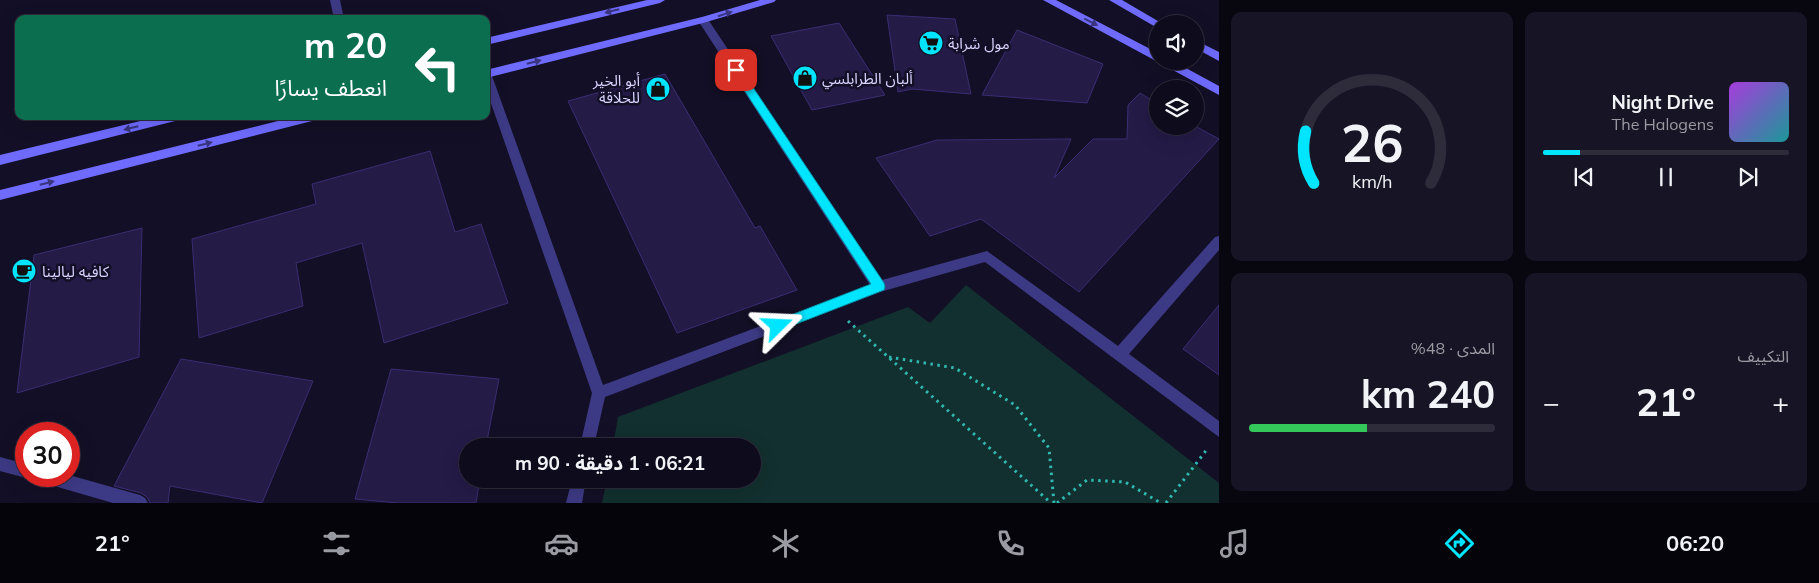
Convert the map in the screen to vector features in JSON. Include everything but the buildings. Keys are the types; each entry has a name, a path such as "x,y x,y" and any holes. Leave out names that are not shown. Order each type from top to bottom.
{"street":[{"path":"335,0 338,15"},
{"path":"490,41 660,0"},
{"path":"490,73 703,20 772,0"},
{"path":"1048,0 1149,53"},
{"path":"1114,0 1149,19"},
{"path":"703,20 879,287"},
{"path":"1204,49 1219,57"},
{"path":"1180,70 1219,91"},
{"path":"490,85 599,393 589,438"},
{"path":"0,160 163,120"},
{"path":"0,195 300,120"},
{"path":"1119,355 1219,241"},
{"path":"599,393 879,287 987,256 1119,355 1216,436"},
{"path":"0,464 15,468"},
{"path":"80,486 140,503"},
{"path":"574,503 577,488"}],"path":[{"path":"831,305 1054,503"},
{"path":"888,357 955,368 1015,405 1049,448 1054,503"},
{"path":"1166,503 1216,436"},
{"path":"1054,503 1087,480 1125,482 1160,503"}],"green space":[{"path":"966,285 1219,483 1219,503 602,503 605,488 761,488 761,438 614,438 618,417 908,307 930,323"}],"place":[{"name":"مول شرابة","path":"931,43"},
{"name":"ألبان الطرابلسي","path":"805,78"},
{"name":"أبو الخير للحلاقة","path":"658,89"},
{"name":"كافيه ليالينا","path":"24,271"}],"route":[{"path":"736,70 879,287 778,326"}]}
